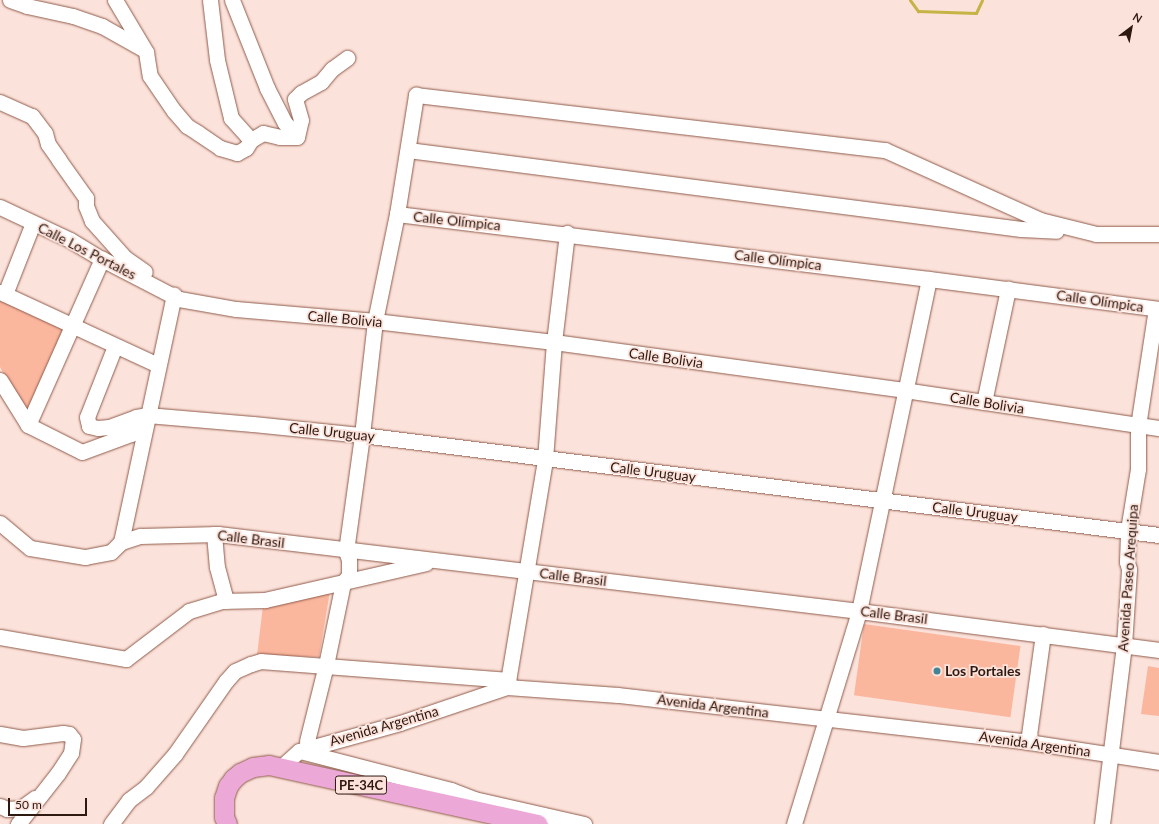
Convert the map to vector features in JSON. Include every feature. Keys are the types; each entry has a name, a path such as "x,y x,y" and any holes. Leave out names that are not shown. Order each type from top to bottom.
{"main road":[{"name":"PE-34C","path":"228,824 224,817 224,798 233,779 240,773 253,767 269,765 538,824"}],"street":[{"path":"10,0 27,6 73,16 102,26 146,52"},
{"path":"115,0 146,52 150,76 187,126 220,148 237,153 246,148 251,140 264,133 296,137"},
{"path":"210,0 217,60 231,118 251,140"},
{"path":"232,0 267,88 285,123 296,137"},
{"path":"296,137 301,120 296,100 301,93 320,82 332,69 347,58"},
{"path":"584,824 474,799 451,790 303,746 326,665 343,583 349,575 349,560 346,551 362,435 375,321 397,214 416,95 885,150 1040,220 1096,234"},
{"path":"2,105 32,116 46,133 48,144 86,198 86,206 92,221 125,258 162,283 174,295 147,415 121,542"},
{"path":"408,150 1021,229 1096,234 1159,234"},
{"name":"Calle Los Portales","path":"0,207 70,240 102,259 174,295"},
{"name":"Calle Olímpica","path":"397,214 567,233 1158,309"},
{"path":"33,223 2,293 158,365"},
{"path":"111,824 129,800 146,787 175,754 208,704 235,671 261,661 326,665 508,683 545,459 554,342 567,233"},
{"path":"28,425 102,259"},
{"path":"794,824 825,718 859,611 904,390 929,279"},
{"path":"984,402 1008,289"},
{"name":"Calle Bolivia","path":"174,295 179,299 236,309 375,321 554,342 904,390 1159,428"},
{"name":"Avenida Paseo Arequipa","path":"1102,824 1124,645 1129,569 1127,562 1128,530 1138,469 1138,426 1158,309"},
{"name":"Calle Uruguay","path":"115,346 87,417 89,426 98,428 147,415 362,435 1159,535"},
{"path":"0,380 28,425 82,452 131,434 147,415"},
{"name":"Calle Brasil","path":"0,523 30,548 85,557 111,552 121,542 140,536 214,534 346,551 859,611 1159,650"},
{"path":"214,534 217,567 226,601"},
{"path":"0,637 126,659 189,611 226,601 265,600 436,561"},
{"path":"1028,742 1043,634"},
{"name":"Avenida Argentina","path":"280,768 303,746 407,720 508,683 1028,742 1159,762"},
{"path":"0,734 23,738 63,732 69,734 73,738 71,753 18,824"},
{"path":"0,806 7,809 21,808 44,790"}],"shaded area":[{"path":"0,298 67,329 27,415 0,367"},
{"path":"330,591 319,657 257,655 263,606"},
{"name":"Los Portales","path":"864,624 1020,646 1010,717 854,695"},
{"path":"1148,666 1159,668 1159,716 1141,714"}],"waterway":[{"path":"910,0 918,11 976,13 982,0"}],"place":[{"name":"Los Portales","path":"937,671"}]}
